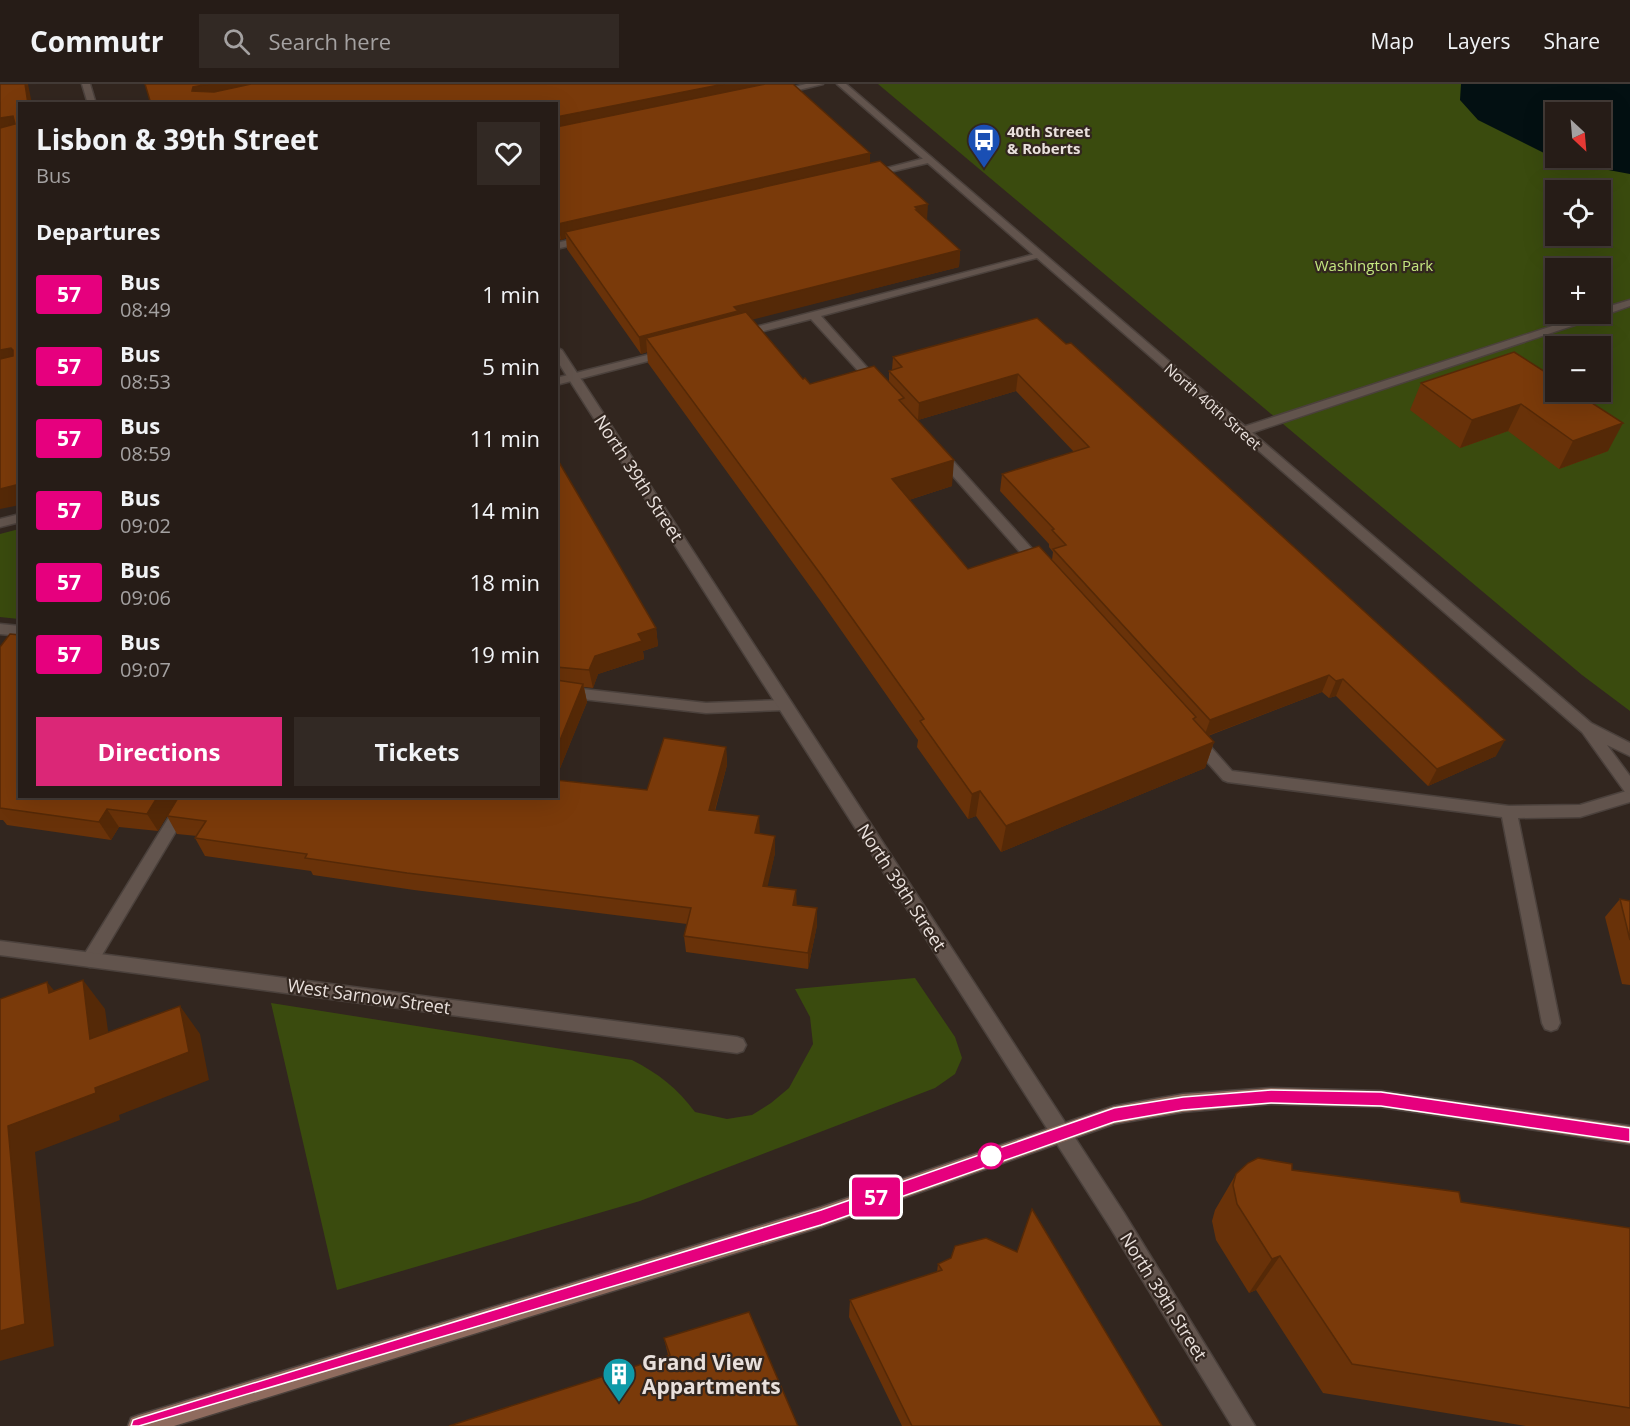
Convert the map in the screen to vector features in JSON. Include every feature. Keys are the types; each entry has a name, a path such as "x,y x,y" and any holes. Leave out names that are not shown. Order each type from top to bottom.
{"main road":[{"path":"139,1426 821,1217 1114,1115 1183,1103 1271,1096 1381,1099 1630,1135"}],"street":[{"path":"87,84 92,102"},
{"path":"765,95 819,84"},
{"name":"North 40th Street","path":"841,84 1586,727 1630,750"},
{"path":"856,177 929,160"},
{"path":"558,246 603,236"},
{"path":"725,338 1039,256"},
{"path":"1611,309 1630,303"},
{"path":"814,315 886,395"},
{"path":"1244,431 1566,324"},
{"path":"558,382 680,350"},
{"name":"North 39th Street","path":"558,353 1060,1132 1244,1426"},
{"path":"934,448 1045,572"},
{"path":"0,523 18,518"},
{"path":"0,629 18,632"},
{"path":"558,691 706,708 785,705"},
{"name":"North 40th Street","path":"1586,727 1630,788"},
{"path":"1188,732 1228,776 1509,812 1580,811 1630,796"},
{"path":"90,960 189,798"},
{"path":"1509,812 1551,1023"},
{"name":"West Sarnow Street","path":"0,948 737,1045"}],"green space":[{"name":"Washington Park","path":"878,84 1630,84 1630,711 1582,675"},
{"path":"18,530 18,619 0,617 0,534"},
{"path":"915,978 955,1037 962,1058 955,1074 935,1088 640,1201 337,1290 271,1003 632,1060 667,1082 695,1112 727,1119 752,1115 789,1088 813,1044 810,1017 795,989"}],"shaded area":[{"path":"1461,84 1630,84 1630,174 1598,168 1611,168 1611,102 1545,102 1545,154 1478,120 1460,100"}],"building":[{"path":"0,84 25,84 28,102 18,102 18,484 0,489 0,359 13,356 13,350 11,348 0,350 0,128 15,124 13,116 0,118"},
{"path":"145,84 209,84 193,87 192,91 214,92 251,84 724,84 558,117 558,102 150,102"},
{"path":"765,84 793,84 870,153 558,224 558,127"},
{"path":"880,161 928,204 915,207 918,210 916,210 960,250 734,307 738,311 639,337 565,232"},
{"path":"746,312 803,379 805,378 810,384 874,366 904,398 899,400 954,460 892,479 968,569 1039,546 1196,717 1193,719 1214,742 1006,826 980,791 972,794 920,721 924,719 822,576 646,338"},
{"path":"1037,318 1066,344 1071,343 1505,740 1437,769 1343,679 1336,681 1329,675 1210,720 1053,549 1066,545 1002,474 1089,447 1018,374 919,403 889,371 902,367 893,357"},
{"path":"1514,352 1545,372 1545,402 1590,402 1623,423 1573,441 1521,404 1472,420 1421,383"},
{"path":"558,460 656,628 638,634 642,641 595,656 589,670 558,667"},
{"path":"10,634 18,635 18,798 157,798 147,814 107,809 99,822 0,808 0,647"},
{"path":"558,680 583,684 558,745"},
{"path":"664,738 726,747 709,810 759,816 755,833 775,836 763,886 796,890 793,905 817,908 808,953 684,936 691,908 305,858 307,854 195,838 206,821 167,816 178,798 558,798 558,780 647,790"},
{"path":"1620,899 1630,901 1630,940"},
{"path":"83,980 90,1039 180,1006 189,1052 95,1088 96,1093 8,1126 25,1324 0,1331 0,999 47,982 49,993"},
{"path":"1258,1158 1292,1164 1292,1170 1459,1192 1461,1202 1630,1228 1630,1408 1352,1364 1280,1256 1272,1259 1237,1204 1233,1185 1236,1174 1248,1163"},
{"path":"1032,1209 1162,1426 912,1426 850,1300 942,1270 938,1264 951,1258 955,1246 986,1238 1017,1252"},
{"path":"749,1312 798,1426 449,1426 670,1355 664,1338"}],"bus line":[{"name":"57","path":"139,1426 821,1217 1114,1115 1183,1103 1271,1096 1381,1099 1630,1135"}],"place":[{"name":"40th Street & Roberts","path":"984,169"},
{"name":"Grand View Appartments","path":"619,1403"}]}
